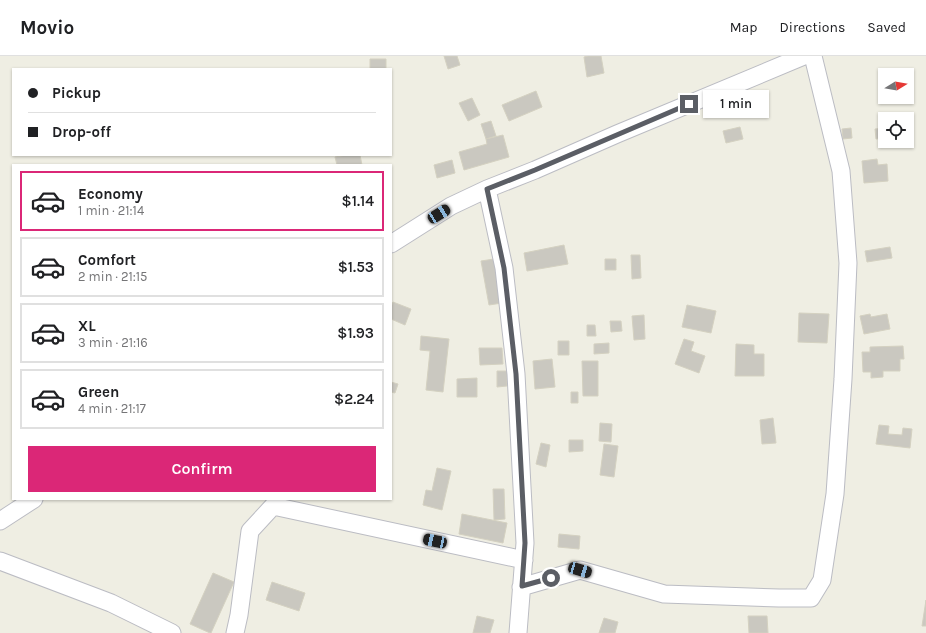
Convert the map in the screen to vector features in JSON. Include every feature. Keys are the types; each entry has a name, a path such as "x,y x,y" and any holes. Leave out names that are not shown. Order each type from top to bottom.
{"street":[{"path":"392,243 451,206 487,189 804,56"},
{"path":"522,586 580,570 664,594 811,598 822,580 836,494 848,263 841,171 813,56"},
{"path":"487,189 504,268 516,374 525,543 518,633"},
{"path":"0,521 32,500"},
{"path":"235,633 239,615 250,531 273,506 524,560"},
{"path":"0,561 111,603 172,633"}],"building":[{"path":"444,56 457,56 460,65 448,69"},
{"path":"601,56 604,73 587,77 584,57"},
{"path":"370,59 386,59 386,68 370,68"},
{"path":"536,91 542,107 509,121 502,105"},
{"path":"472,98 480,115 468,121 459,103"},
{"path":"491,121 496,136 486,139 481,124"},
{"path":"740,127 743,139 726,143 723,131"},
{"path":"851,128 852,138 843,139 842,129"},
{"path":"875,129 878,129 878,139 876,139"},
{"path":"503,135 509,157 464,170 459,152 487,144 486,139"},
{"path":"360,156 362,164 337,164 335,157"},
{"path":"877,159 878,165 887,164 888,181 864,183 862,161"},
{"path":"452,160 455,173 437,178 434,165"},
{"path":"564,245 568,264 527,271 524,253"},
{"path":"890,247 892,258 867,262 865,251"},
{"path":"631,255 640,255 641,278 632,279"},
{"path":"494,259 502,303 489,305 481,261"},
{"path":"605,259 616,259 616,270 605,270"},
{"path":"393,302 411,309 405,325 392,319"},
{"path":"687,305 716,311 711,333 682,327"},
{"path":"799,313 829,314 827,343 798,342"},
{"path":"870,314 871,317 887,314 890,329 864,334 860,316"},
{"path":"644,315 645,339 634,340 632,316"},
{"path":"610,321 621,321 622,331 611,332"},
{"path":"587,325 595,325 596,336 587,336"},
{"path":"421,336 449,339 443,392 426,390 430,351 420,350"},
{"path":"684,339 694,342 691,351 705,356 699,373 675,364"},
{"path":"558,341 569,341 569,355 558,355"},
{"path":"609,343 609,353 594,354 594,344"},
{"path":"736,344 754,345 754,354 764,354 764,376 735,376"},
{"path":"903,346 904,359 900,359 900,371 883,371 883,377 871,378 871,372 863,372 862,352 870,352 870,347"},
{"path":"479,348 502,348 503,364 480,365"},
{"path":"552,359 555,387 535,389 533,361"},
{"path":"582,361 598,361 598,396 583,396"},
{"path":"497,371 507,371 507,386 497,387"},
{"path":"477,378 477,397 457,397 457,379"},
{"path":"392,382 398,384 395,393 392,392"},
{"path":"571,392 578,392 578,403 571,403"},
{"path":"773,418 776,443 762,444 760,420"},
{"path":"600,423 612,424 611,442 599,441"},
{"path":"879,425 889,426 888,434 902,435 903,428 912,429 910,448 876,444"},
{"path":"569,440 583,440 583,451 569,452"},
{"path":"541,443 550,445 546,467 536,464"},
{"path":"604,444 618,446 614,477 600,475"},
{"path":"437,468 451,471 442,510 423,505 426,490 432,491"},
{"path":"493,489 504,489 505,519 494,520"},
{"path":"462,514 507,523 503,543 459,534"},
{"path":"559,534 580,536 579,549 558,547"},
{"path":"213,573 234,582 210,633 190,624"},
{"path":"272,582 305,593 299,611 266,600"},
{"path":"926,600 926,626 922,626"},
{"path":"477,616 494,620 490,633 473,633"},
{"path":"748,616 767,616 768,633 749,633"},
{"path":"604,618 618,622 615,633 599,633"}],"route":[{"path":"551,578 522,586 525,543 516,374 504,268 487,189 689,104"}]}
